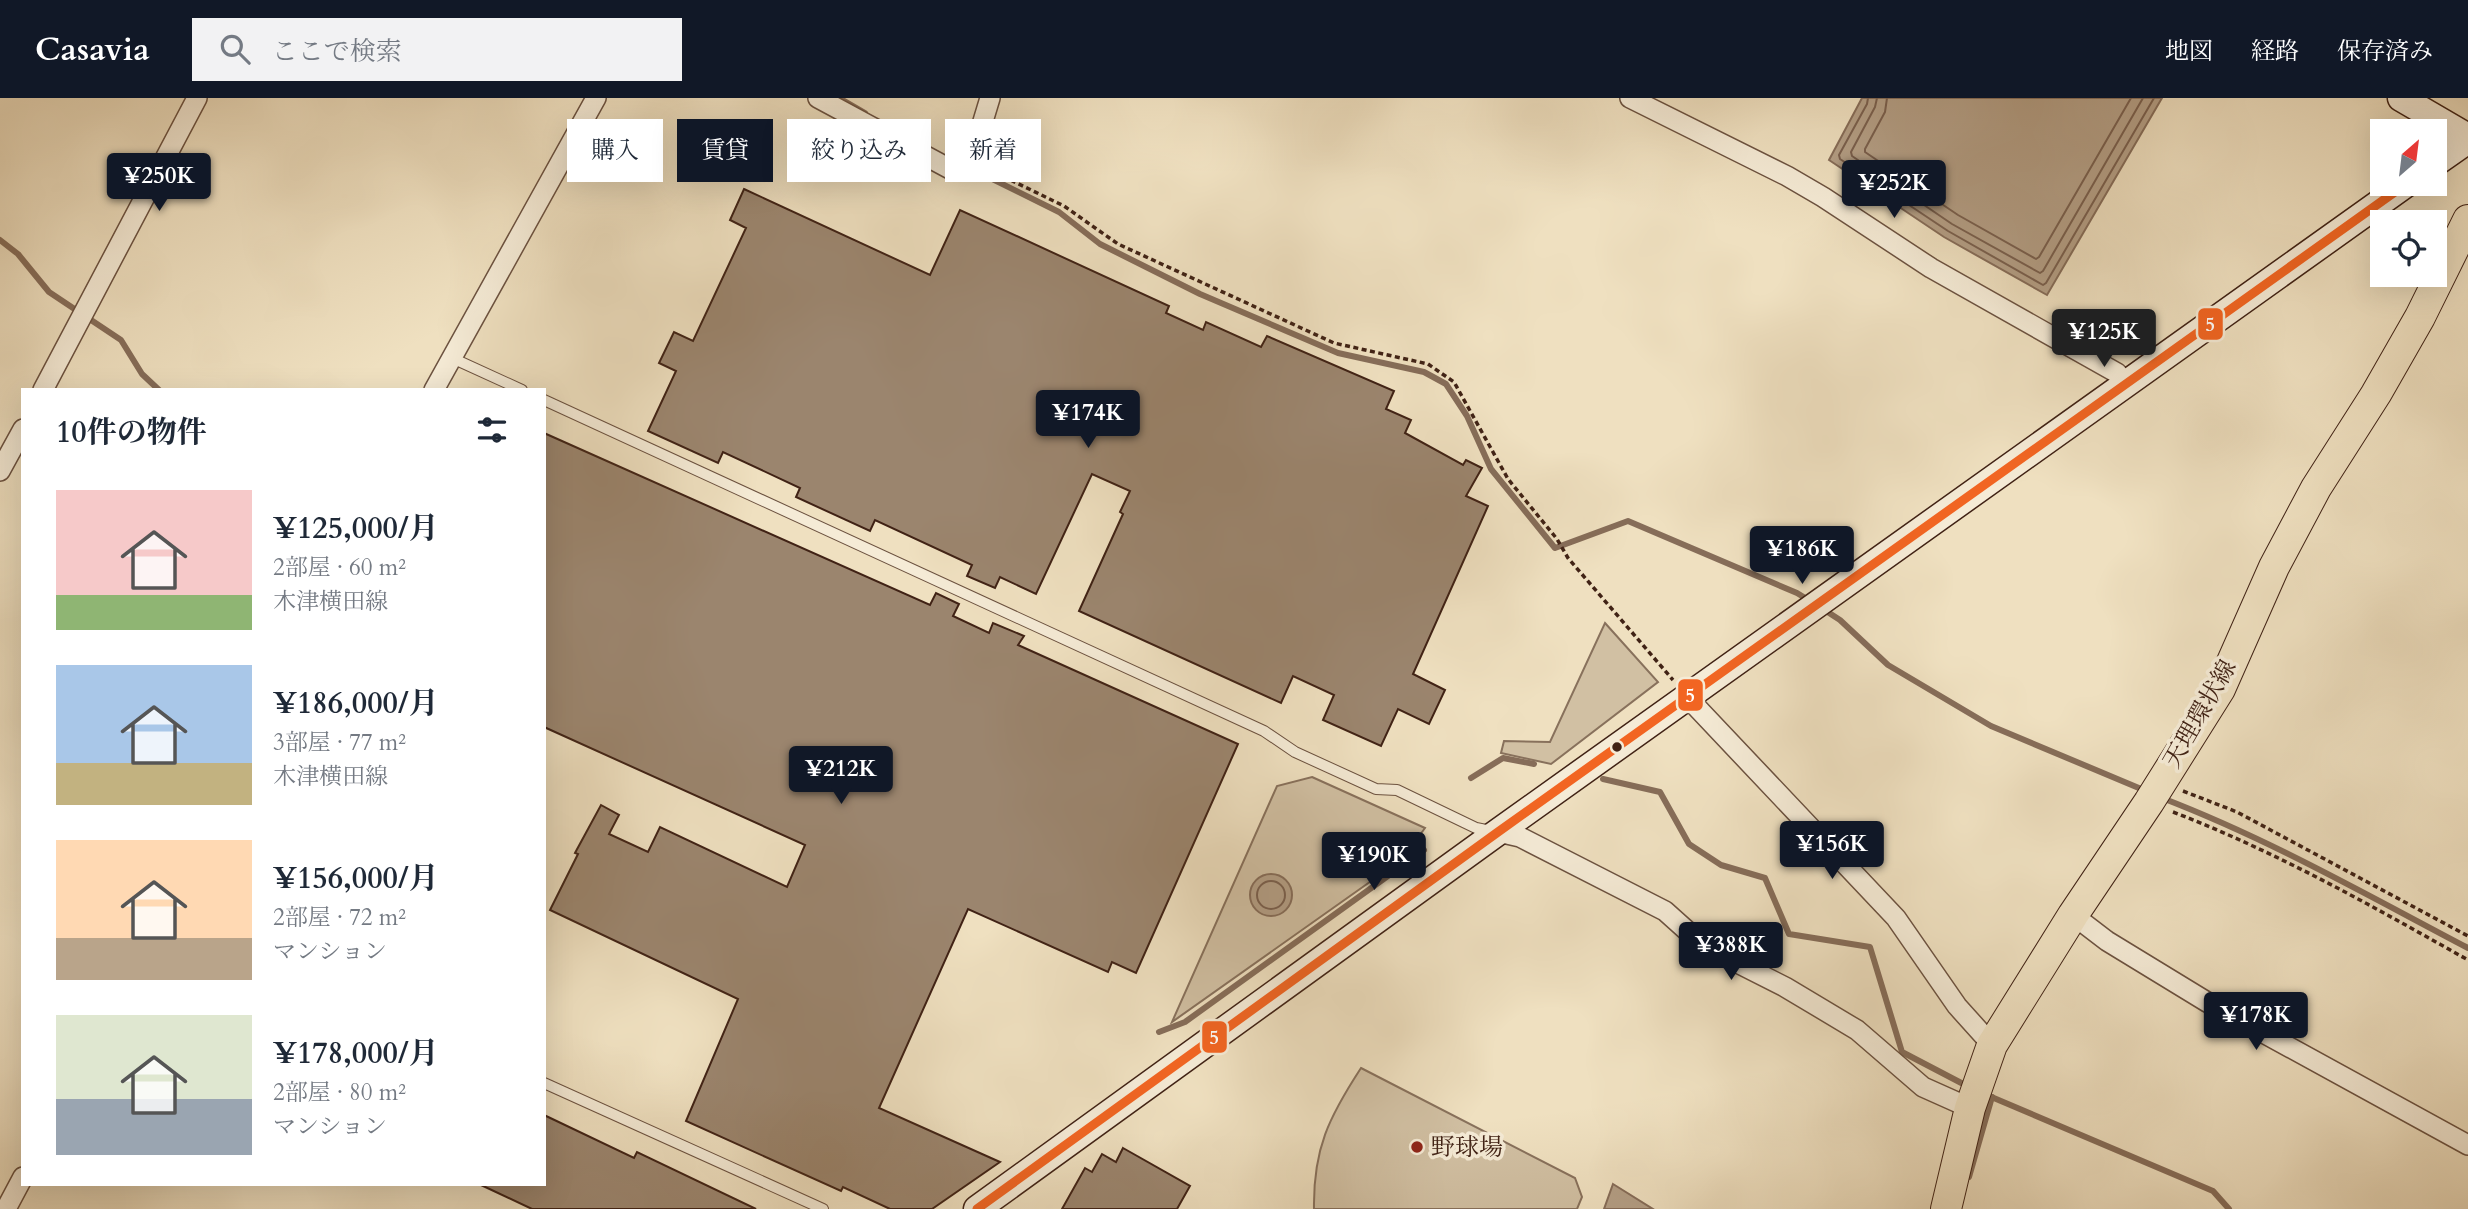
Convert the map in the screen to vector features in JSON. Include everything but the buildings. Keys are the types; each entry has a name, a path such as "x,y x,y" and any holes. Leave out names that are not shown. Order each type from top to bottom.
{"main road":[{"path":"2401,98 2468,138 2447,154"},
{"path":"977,1209 1498,832 2389,196"},
{"name":"天理環状線","path":"1945,1209 1970,1108 1992,1045 2220,689 2274,567 2316,488 2414,328 2468,220"}],"street":[{"path":"44,388 197,98"},
{"path":"435,388 596,98"},
{"path":"818,98 945,166"},
{"path":"984,119 990,98"},
{"path":"1630,98 1799,183 1931,268 2117,373 2125,383"},
{"path":"0,471 15,441"},
{"path":"1688,698 1896,918 1957,1006 1992,1045"},
{"path":"1498,832 1520,837 1665,911 1704,946 1785,987 1857,1030 1923,1087 1970,1108"},
{"path":"2073,915 2107,941 2207,1002 2468,1145"},
{"path":"6,1209 21,1181"}],"lane":[{"path":"452,358 518,388"},
{"path":"546,401 1264,731 1295,752 1376,789 1397,790 1476,828 1498,832"},
{"path":"546,1084 822,1209"}],"path":[{"path":"1016,182 1065,206 1118,244 1334,343 1428,364 1454,382 1508,479 1557,539 1568,558 1688,698"},
{"path":"2156,790 2186,792 2236,812 2468,936"},
{"path":"2156,790 2235,836 2316,876 2468,960"}],"shaded area":[{"path":"1605,623 1658,682 1551,764 1501,753 1504,741 1550,742"},
{"path":"1312,777 1425,828 1417,839 1422,845 1172,1022 1277,786"},
{"name":"野球場","path":"1361,1068 1575,1178 1582,1197 1577,1209 1314,1209 1316,1169 1325,1134 1340,1102"}],"water":[{"path":"1862,98 2162,98 2047,295 1944,237 1829,160"},
{"path":"1271,874 1286,880 1292,895 1286,910 1271,916 1256,910 1250,895 1256,880"},
{"path":"1613,1184 1653,1209 1604,1209"}],"waterway":[{"path":"839,98 865,113"},
{"path":"998,182 1059,212 1100,244 1200,294 1338,353 1424,372 1446,384 1467,416 1491,469 1555,548 1628,521 1810,601"},
{"path":"0,240 18,254 49,292 121,340 142,374 157,388"},
{"path":"1823,609 1840,620 1888,665 1991,726 2146,791"},
{"path":"1471,778 1503,758 1534,764"},
{"path":"1603,779 1660,792 1689,844 1721,865 1765,878 1789,934 1870,947 1902,1052 1969,1087"},
{"path":"2162,798 2241,831 2468,948"},
{"path":"1159,1032 1185,1022 1424,850"},
{"path":"1982,1093 2213,1191 2229,1209"},
{"path":"1969,1177 1992,1097"}],"transit line":[{"name":"5","path":"977,1209 1498,832 2389,196"}],"place":[{"name":"野球場","path":"1417,1147"}]}
